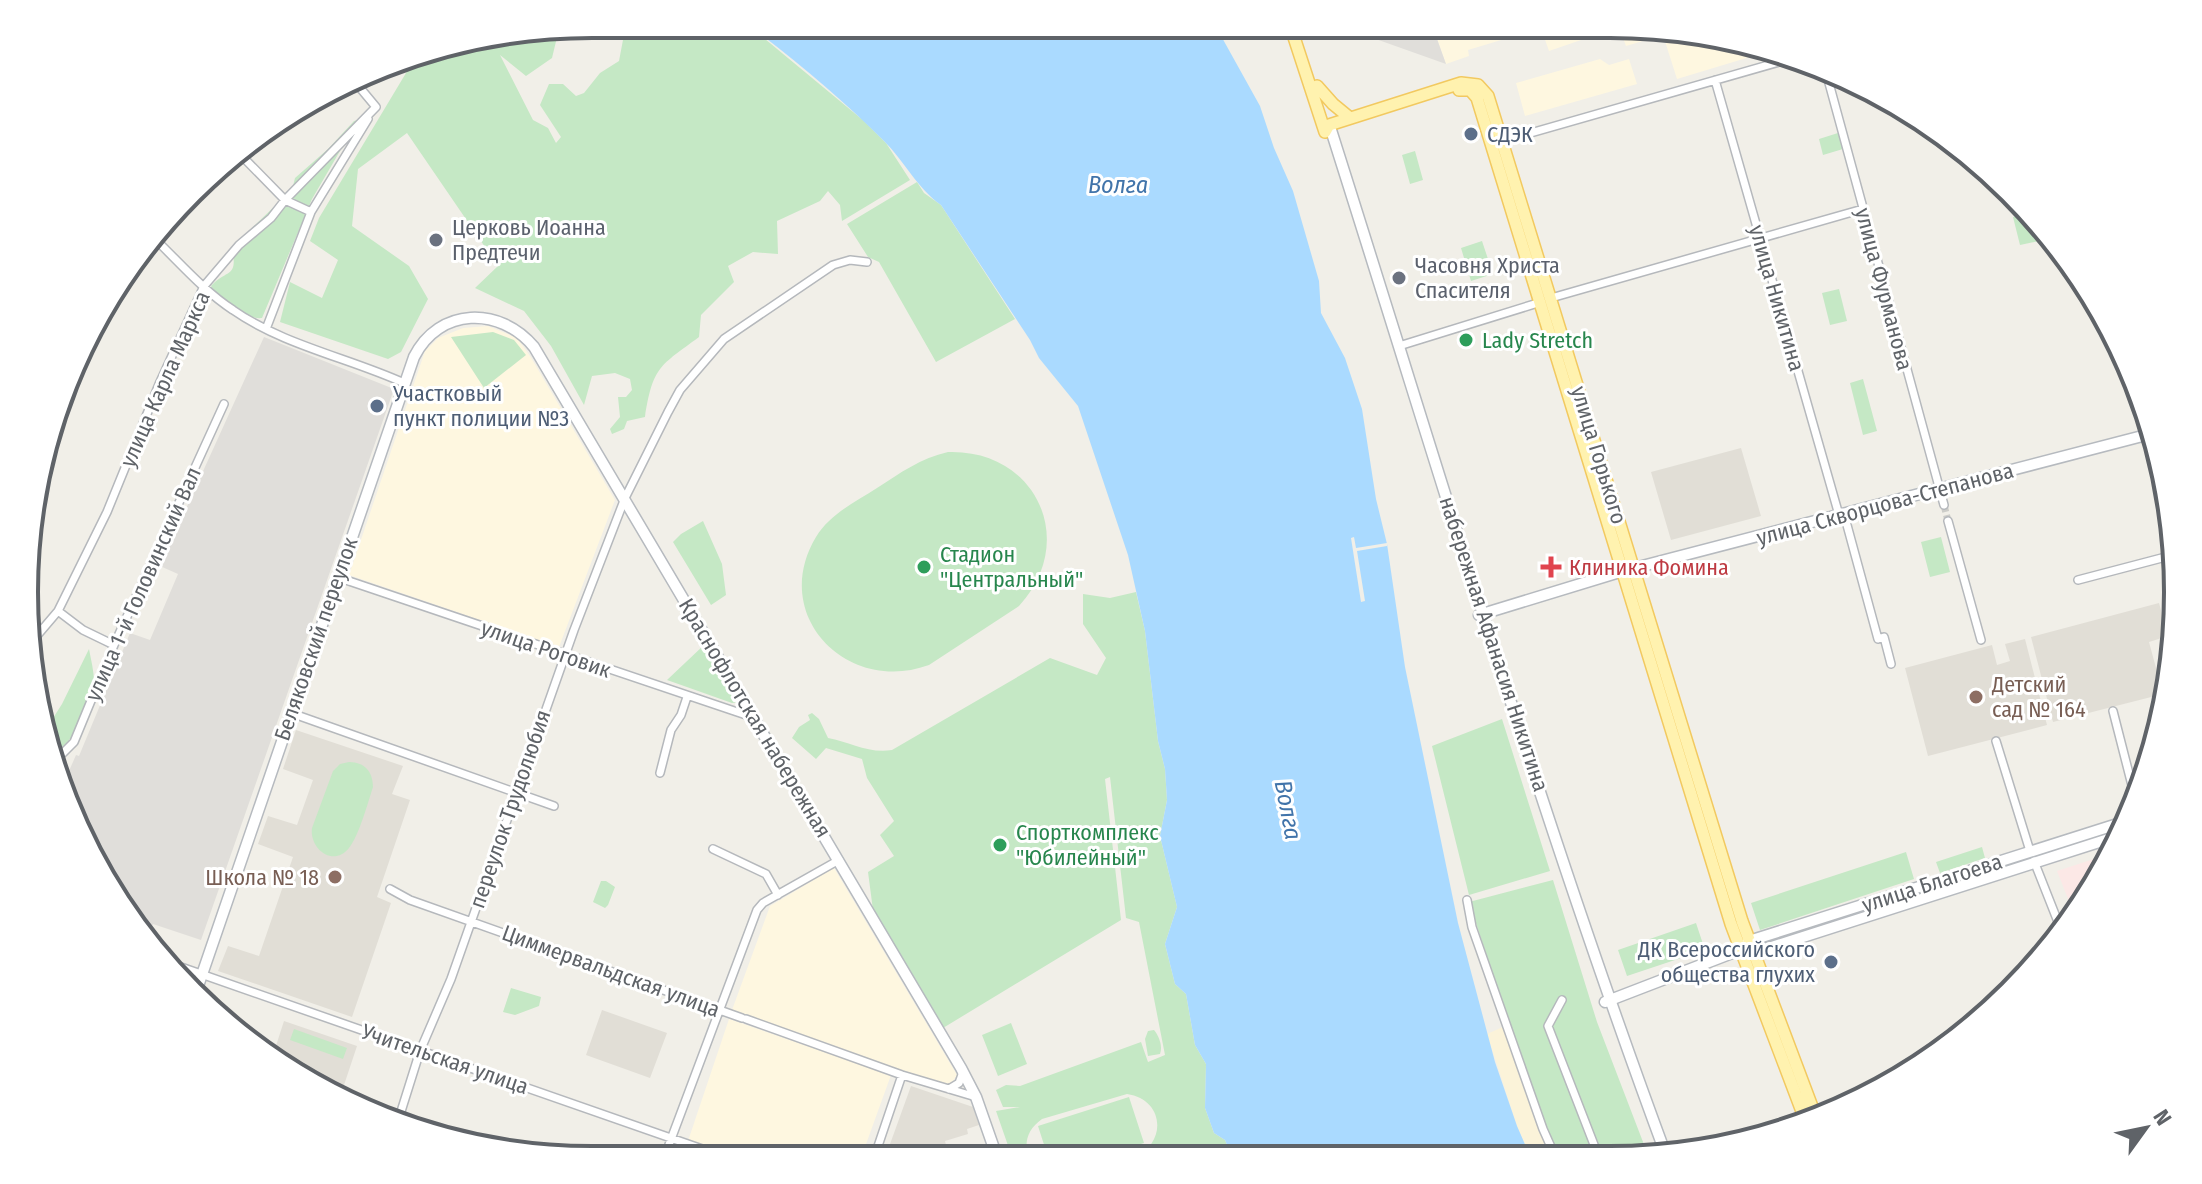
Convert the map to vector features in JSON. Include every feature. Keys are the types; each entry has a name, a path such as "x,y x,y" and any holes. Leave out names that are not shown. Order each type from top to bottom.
{"main road":[{"path":"1295,38 1329,129"},
{"path":"1301,38 1329,129"},
{"name":"улица Горького","path":"1329,129 1350,118 1461,83 1480,87 1488,96 1497,142 1629,570 1802,1111"},
{"path":"1317,86 1330,102 1350,118"},
{"name":"улица Горького","path":"1329,129 1464,89 1472,91 1477,98 1497,142"},
{"name":"улица Горького","path":"1748,948 1812,1108"}],"street":[{"path":"1497,142 1775,63"},
{"name":"улица Никитина","path":"1715,80 1878,639 1884,637 1891,664"},
{"name":"улица Фурманова","path":"1829,83 1944,505"},
{"path":"266,329 311,212 376,107 361,89"},
{"name":"улица Карла Маркса","path":"40,633 58,611 107,512 160,382 204,286 239,245 271,218 376,107"},
{"name":"набережная Афанасия Никитина","path":"1329,129 1480,614"},
{"name":"набережная Афанасия Никитина","path":"1329,129 1480,614 1655,1144"},
{"path":"246,160 285,200 311,212"},
{"path":"1399,346 1546,300 1863,209"},
{"path":"161,244 234,312 266,329 404,383"},
{"name":"переулок Трудолюбия","path":"401,1112 420,1051 451,979 564,655 625,498 680,390 724,339 827,268 850,260 867,262"},
{"name":"Краснофлотская набережная","path":"472,316 501,322 531,343 963,1072 976,1097 993,1146"},
{"name":"Беляковский переулок","path":"199,983 415,353 429,336 447,323 472,316"},
{"name":"улица 1-й Головинский Вал","path":"62,753 74,742 114,645 224,404"},
{"name":"улица Скворцова-Степанова","path":"1480,614 1629,570 2141,436"},
{"path":"1948,521 1981,640"},
{"path":"2078,580 2163,558"},
{"name":"улица Роговик","path":"337,577 755,718"},
{"path":"58,611 83,630 114,645"},
{"path":"660,773 671,730 681,715 687,697"},
{"path":"2113,711 2131,781"},
{"path":"291,713 554,806"},
{"path":"1996,741 2032,856 2057,919"},
{"name":"улица Благоева","path":"1606,1002 1748,948 2032,856 2112,827"},
{"name":"улица Благоева","path":"2032,856 2106,838"},
{"path":"713,849 766,874 778,895"},
{"path":"669,1146 757,910 839,860"},
{"name":"Циммервальдская улица","path":"390,889 410,900 718,1010 902,1075 976,1097"},
{"path":"1467,900 1472,927 1551,1146"},
{"name":"Учительская улица","path":"186,968 694,1146"},
{"path":"1562,1000 1548,1026 1595,1146"},
{"name":"набережная Афанасия Никитина","path":"1606,1002 1661,1143"},
{"path":"949,1089 959,1083 963,1072"},
{"path":"878,1146 902,1075"}],"shaded area":[{"path":"1373,38 1437,38 1446,64"},
{"path":"1437,38 1508,38 1468,50 1469,56 1446,64"},
{"path":"1544,38 1587,38 1549,51"},
{"path":"1623,38 1649,39 1626,46"},
{"path":"1665,41 1751,57 1677,79"},
{"path":"1600,59 1609,65 1629,59 1637,84 1525,116 1516,83"},
{"path":"488,326 517,338 615,500 559,647 349,575 425,351 438,338 463,328"},
{"path":"264,337 394,389 201,940 153,924 151,928 112,869 68,773 76,755 79,756 130,633 150,640 178,574 160,566"},
{"path":"1741,448 1761,516 1671,540 1651,472"},
{"path":"2159,603 2163,619 2162,638 2149,642 2157,673 2154,696 2053,722 2031,637"},
{"name":"Детский сад № 164","path":"2025,639 2047,725 1928,756 1905,668 1992,645 1997,665 2010,661 2005,644"},
{"name":"Школа № 18","path":"296,730 403,766 392,794 410,800 377,897 391,903 352,1017 218,971 228,946 259,956 293,857 258,844 268,816 297,825 313,780 283,769"},
{"path":"2096,858 2069,902 2057,871"},
{"path":"834,868 957,1075 951,1084 943,1085 732,1010 770,906"},
{"path":"186,968 202,974 199,983"},
{"path":"602,1010 667,1033 650,1078 586,1055"},
{"path":"729,1019 891,1075 865,1146 703,1146 688,1141"},
{"path":"284,1021 357,1046 343,1087 276,1047"},
{"path":"911,1086 973,1107 979,1125 967,1129 968,1134 945,1141 946,1146 889,1146"}],"green space":[{"path":"623,38 764,38 864,121 886,143 910,180 842,221 840,205 828,191 820,201 777,221 778,254 753,252 728,266 734,282 701,315 699,337 660,369 651,387 645,417 627,421 624,429 612,434 610,429 620,417 618,397 626,397 632,390 630,379 615,373 592,376 584,405 551,346 524,311 475,288 498,266 407,133 358,169 352,226 409,266 428,299 401,352 388,359 280,322 290,282 322,298 338,260 310,241 319,218 408,69 484,49 557,39 552,58 526,76 500,55 533,120 548,128 556,143 561,137 540,105 549,84 563,84 576,96 584,93 600,73 619,61"},
{"path":"358,120 312,199 262,318 249,316 234,308 211,286 232,269 232,247 279,202 293,186 295,178"},
{"path":"1838,133 1843,149 1823,155 1819,139"},
{"path":"1415,151 1423,180 1410,184 1402,155"},
{"path":"917,182 924,193 941,205 1015,319 936,362 879,262 868,257 847,224"},
{"path":"2017,216 2039,241 2020,245 2013,217"},
{"path":"1482,241 1493,274 1471,281 1461,248"},
{"path":"1839,289 1847,321 1830,325 1822,293"},
{"path":"493,332 514,340 526,355 484,388 451,337"},
{"path":"1863,379 1877,431 1863,435 1850,383"},
{"name":"Стадион \"Центральный\"","path":"948,452 979,455 1005,466 1025,482 1039,504 1046,528 1046,554 1037,581 1019,606 929,665 899,671 870,669 845,658 824,642 809,620 802,594 804,566 816,537 836,515 911,467"},
{"path":"703,521 722,564 726,595 711,605 673,542"},
{"path":"1941,537 1950,572 1930,577 1921,542"},
{"name":"Спорткомплекс \"Юбилейный\"","path":"1136,592 1145,631 1158,741 1165,769 1167,800 1160,836 1177,907 1165,944 1175,984 1186,994 1195,1045 1206,1064 1205,1108 1214,1133 1225,1140 1227,1146 1148,1146 1156,1132 1154,1112 1139,1098 1127,1094 1042,1119 1028,1136 1027,1146 1008,1146 996,1111 1020,1107 1003,1107 996,1090 1006,1085 1020,1086 1141,1042 1148,1062 1165,1055 1139,922 1126,918 1110,777 1105,779 1121,920 943,1028 873,910 868,872 894,856 880,835 894,821 867,778 862,759 826,748 816,759 792,738 799,727 810,720 808,715 812,713 819,719 828,738 867,749 892,750 1050,658 1097,675 1106,658 1083,624 1083,594 1110,598"},
{"path":"704,645 739,702 732,703 667,680"},
{"path":"89,649 94,682 90,702 76,732 61,748 53,718"},
{"path":"1502,719 1550,871 1469,895 1432,746"},
{"path":"349,762 367,768 373,787 353,843 343,854 329,856 314,842 312,828 333,771 340,764"},
{"path":"1982,847 1985,858 1940,873 1936,862"},
{"path":"1906,852 1914,879 1760,930 1751,903"},
{"path":"1553,880 1597,1022 1644,1145 1552,1146 1469,902"},
{"path":"601,881 615,887 605,908 593,902"},
{"path":"1696,923 1705,950 1627,976 1618,950"},
{"path":"511,988 541,997 539,1006 515,1015 503,1012"},
{"path":"1011,1023 1027,1064 998,1076 982,1035"},
{"path":"294,1029 347,1048 343,1059 290,1040"},
{"path":"1154,1030 1161,1051 1160,1054 1148,1056 1145,1039 1148,1031"},
{"path":"1129,1097 1144,1143 1135,1146 1044,1146 1038,1126"}],"sand":[{"path":"1505,1026 1550,1146 1526,1146 1487,1034"}],"water":[{"name":"Волга","path":"765,38 1222,38 1260,106 1293,191 1319,281 1321,313 1345,358 1362,409 1376,499 1387,544 1405,667 1458,923 1495,1062 1526,1146 1227,1146 1225,1140 1214,1133 1205,1108 1206,1064 1195,1045 1186,994 1175,984 1165,944 1177,907 1160,836 1167,800 1165,769 1158,741 1145,631 1128,555 1078,406 1039,358 941,205 925,191 884,141"}],"pier":[{"path":"1354,537 1356,548 1387,543 1387,546 1357,551 1365,601 1361,602 1351,538"}],"tunnel":[{"path":"1944,505 1948,521"}],"place":[{"name":"СДЭК","path":"1471,134"},
{"name":"Церковь Иоанна Предтечи","path":"436,240"},
{"name":"Часовня Христа Спасителя","path":"1399,278"},
{"name":"Lady Stretch","path":"1466,340"},
{"name":"Участковый пункт полиции №3","path":"377,406"},
{"name":"Стадион \"Центральный\"","path":"924,567"},
{"name":"Клиника Фомина","path":"1551,567"},
{"name":"Детский сад № 164","path":"1976,697"},
{"name":"Спорткомплекс \"Юбилейный\"","path":"1000,845"},
{"name":"Школа № 18","path":"335,877"},
{"name":"ДК Всероссийского общества глухих","path":"1831,962"}]}
